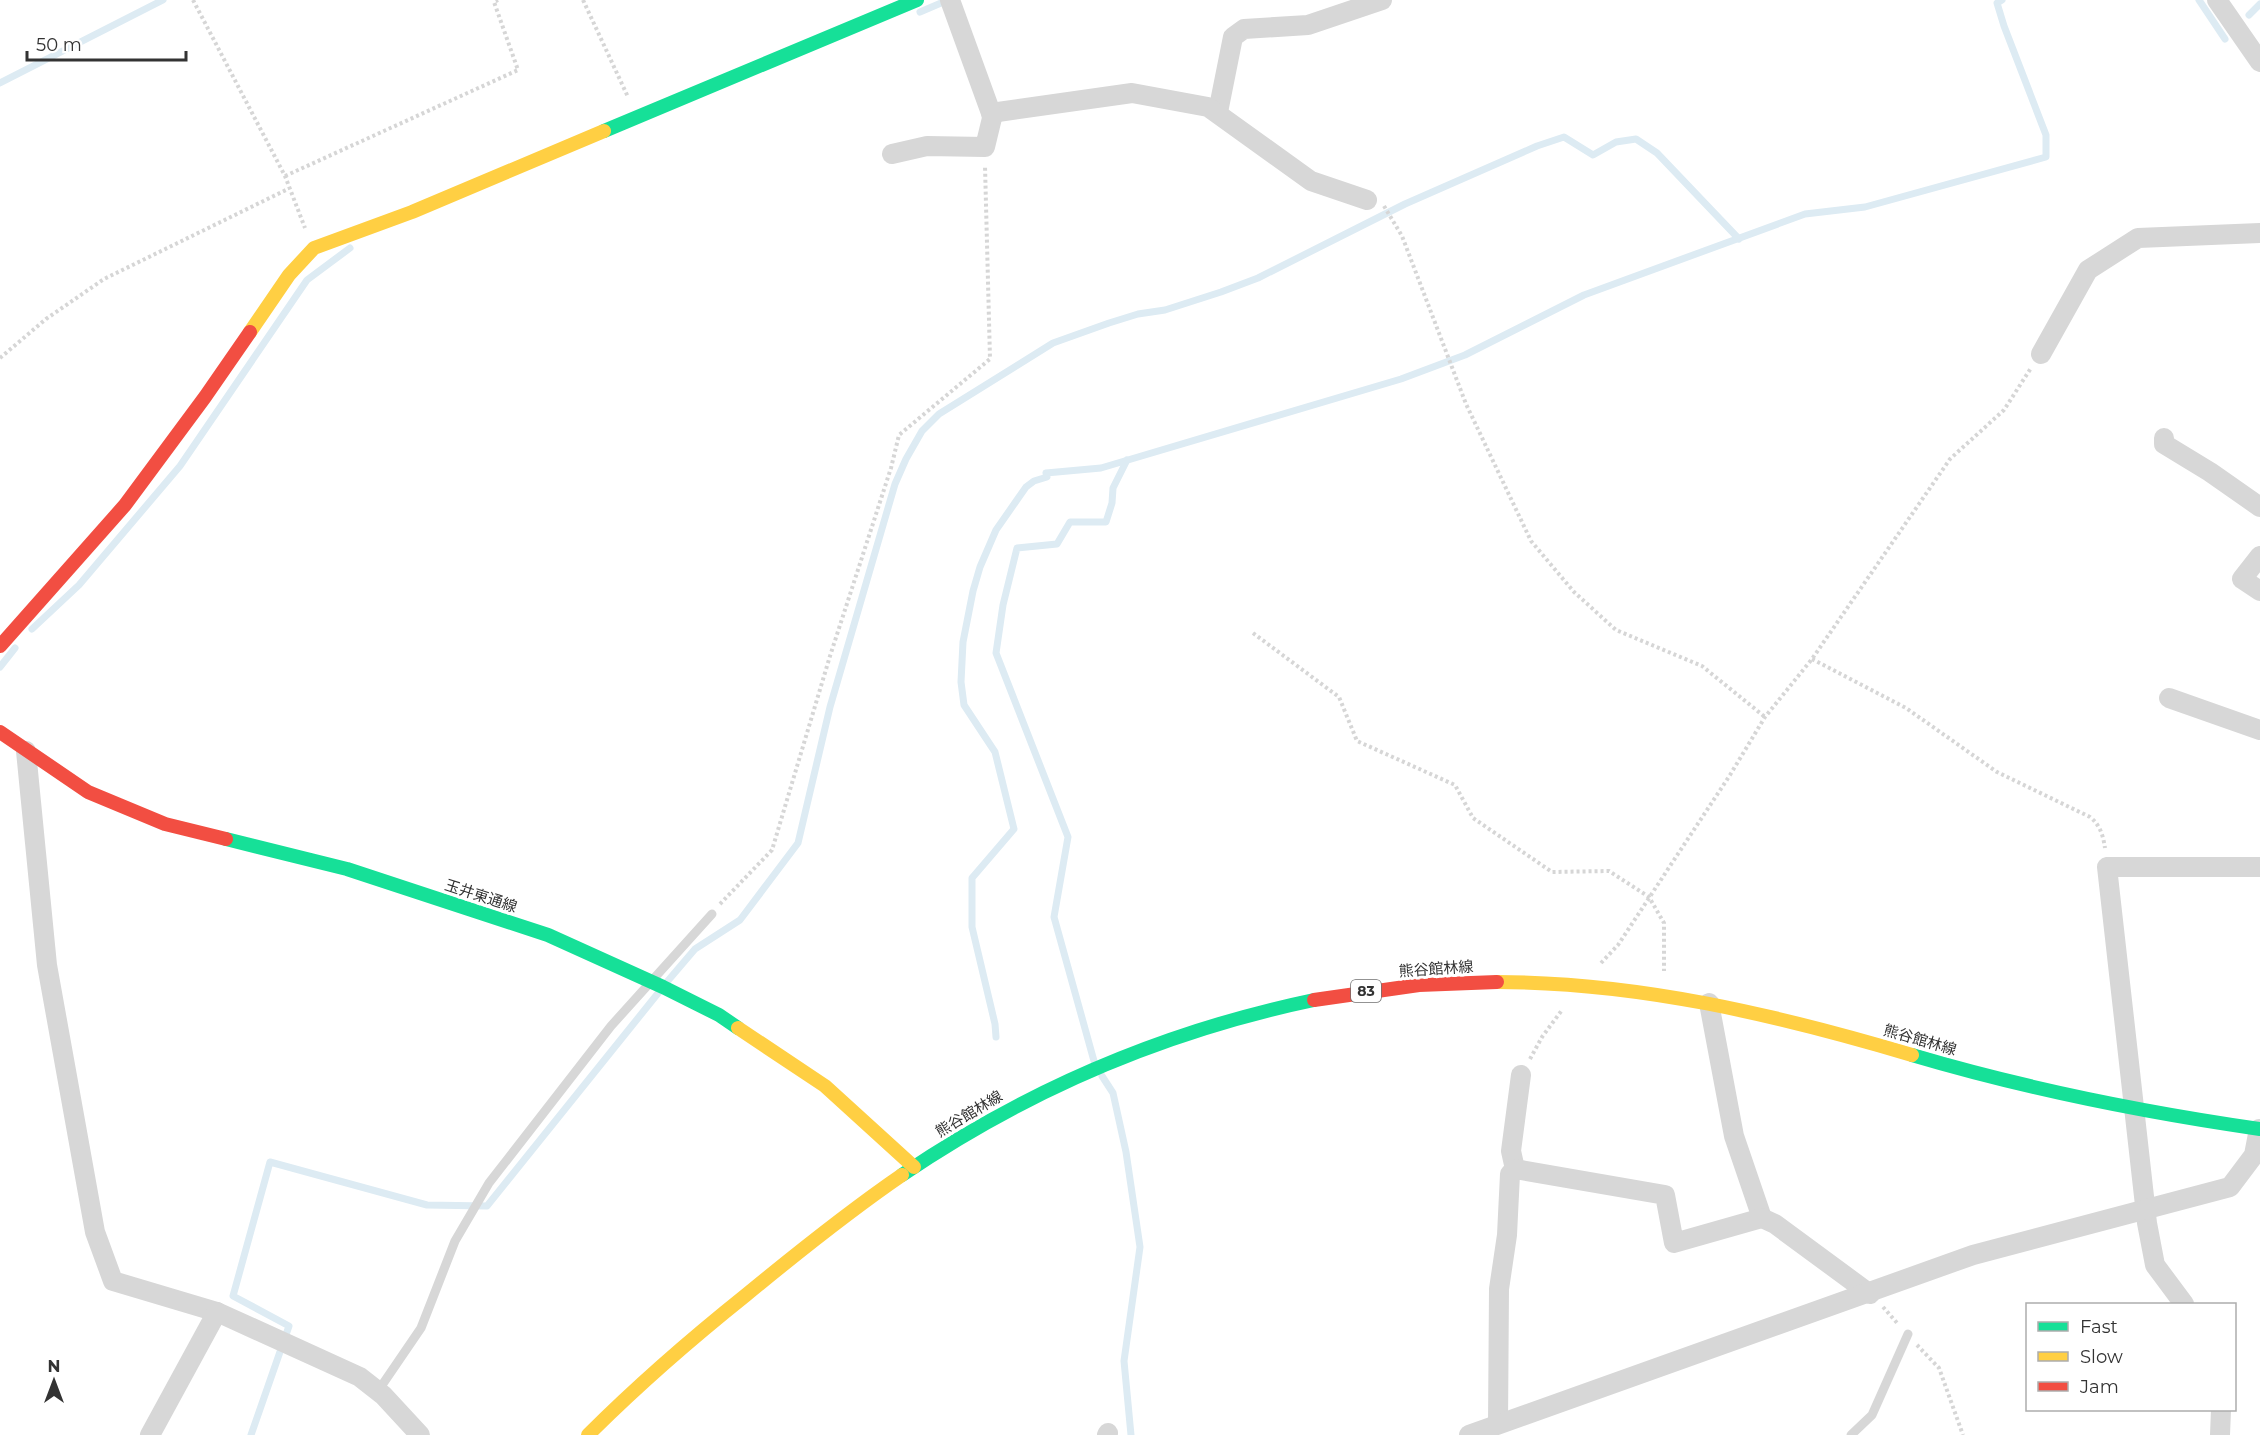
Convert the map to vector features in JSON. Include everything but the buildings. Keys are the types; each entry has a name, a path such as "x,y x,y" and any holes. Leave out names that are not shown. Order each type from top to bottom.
{"street":[{"path":"0,646 125,505 205,397 289,275 314,248 412,212 917,0"},
{"path":"1218,112 1233,37 1244,29 1308,25 1382,0"},
{"path":"2217,0 2260,62"},
{"path":"892,154 927,146 985,147 992,118 953,6"},
{"path":"990,113 1132,93 1208,107 1311,181 1367,200"},
{"path":"2041,354 2088,270 2138,238 2260,233"},
{"path":"2164,438 2164,444 2210,472 2260,507"},
{"path":"2260,556 2242,579 2260,591"},
{"path":"2169,698 2260,730"},
{"name":"玉井東通線","path":"0,732 88,792 165,824 347,868 548,935 650,982 719,1016 825,1086 914,1167"},
{"path":"26,751 47,965 95,1232 113,1281 217,1312 360,1377 378,1391 420,1435"},
{"path":"2183,1303 2155,1265 2145,1210 2136,1111 2107,867 2260,867"},
{"name":"熊谷館林線","path":"588,1435 613,1409 717,1318 810,1242 914,1167 1016,1105 1097,1068 1201,1029 1286,1006 1368,991 1451,982 1509,981 1580,985 1709,1003 1796,1022 1984,1076 2136,1111 2260,1129"},
{"path":"1709,1003 1734,1137 1762,1218"},
{"path":"1515,1169 1511,1151 1521,1075"},
{"path":"1469,1435 1870,1294 1973,1255 2230,1187 2254,1155 2260,1129"},
{"path":"1515,1169 1665,1195 1674,1243 1762,1218 1774,1224 1870,1294"},
{"path":"1498,1424 1499,1289 1507,1235 1510,1174 1515,1169"},
{"path":"150,1435 217,1312"},
{"path":"2220,1435 2221,1411"}],"lane":[{"path":"378,1391 421,1328 455,1241 489,1183 611,1026 712,914"},
{"path":"1851,1435 1872,1415 1908,1334"}],"path":[{"path":"193,0 285,176 288,189 314,248"},
{"path":"285,176 518,70 494,2 498,0"},
{"path":"583,0 637,117"},
{"path":"712,914 772,850 830,656 891,468 899,435 990,359 985,147"},
{"path":"0,358 46,319 104,279 288,189"},
{"path":"1367,200 1383,205 1402,236 1466,404 1531,541 1574,592 1616,630 1702,666 1765,717"},
{"path":"1521,1075 1542,1037 1580,985 1618,945 1765,717 1812,659 1950,459 2004,410 2041,354"},
{"path":"1252,633 1340,697 1357,741 1455,785 1473,818 1552,872 1609,871 1649,897 1664,923 1664,996"},
{"path":"1812,659 1906,708 1998,772 2090,817 2097,823 2103,837 2107,867"},
{"path":"1870,1294 1939,1368 1963,1435"}],"waterway":[{"path":"0,83 163,0"},
{"path":"920,12 948,0"},
{"path":"996,1037 972,927 972,878 1014,829 995,752 964,705 961,682 963,642 980,567 996,530 1026,487 1034,481 1047,477 1046,473 1101,468 1401,379 1465,355 1584,295 1805,214 1865,207 2046,157 2046,135 2004,26 1997,3 2002,0"},
{"path":"2199,0 2225,39"},
{"path":"2249,15 2260,4"},
{"path":"666,983 695,949 740,920 798,843 830,707 895,484 922,431 939,414 1053,343 1138,314 1165,310 1258,278 1405,204 1537,146 1564,137 1593,155 1616,142 1636,139 1657,153 1739,239"},
{"path":"32,629 79,585 180,466 307,280 350,248"},
{"path":"1094,1061 1054,917 1068,837 996,653 1003,605 1017,548 1057,544 1070,522 1106,522 1112,503 1113,488 1127,460"},
{"path":"0,667 15,648"},
{"path":"251,1435 289,1326 233,1296 270,1162 427,1205 487,1206 659,992"},
{"path":"1102,1076 1113,1093 1126,1152 1140,1247 1124,1361 1131,1435"}],"traffic: fast":[{"path":"604,131 917,0"},
{"path":"226,839 347,869 548,935 663,987 719,1015 738,1028"},
{"path":"902,1175 998,1116 1099,1067 1205,1028 1314,1000"},
{"path":"1912,1055 1998,1079 2085,1098 2260,1129"}],"traffic: slow":[{"path":"250,332 289,275 314,248 412,212 604,131"},
{"path":"1497,982 1550,983 1603,988 1707,1003 1759,1014 1912,1055"},
{"path":"738,1028 825,1086 914,1167"},
{"path":"588,1435 645,1380 705,1328 823,1233 902,1175"}],"traffic: jam":[{"path":"0,646 125,505 250,332"},
{"path":"0,732 88,792 165,824 226,839"},
{"path":"1314,1000 1419,985 1497,982"}]}
